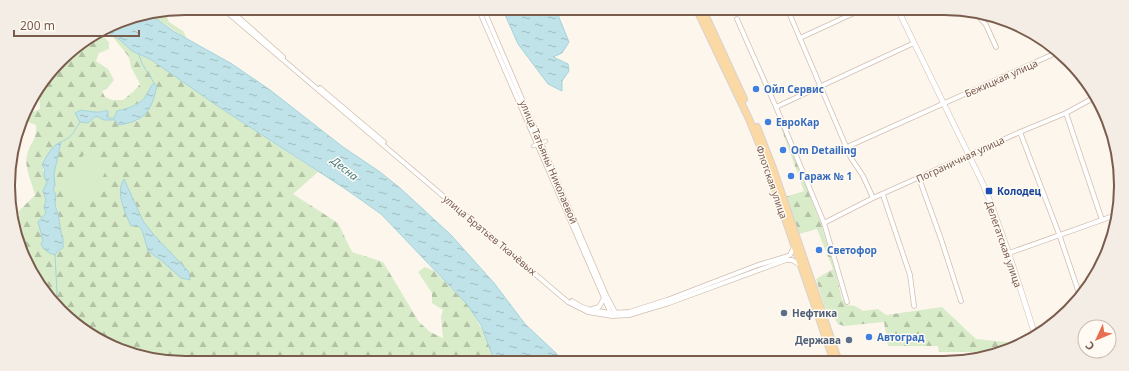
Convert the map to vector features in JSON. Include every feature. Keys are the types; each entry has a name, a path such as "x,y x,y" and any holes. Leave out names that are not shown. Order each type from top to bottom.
{"main road":[{"name":"Флотская улица","path":"699,15 749,119 762,151 832,356"},
{"name":"Флотская улица","path":"705,15 766,148 837,356"}],"street":[{"name":"улица Братьев Ткачёвых","path":"230,15 568,302 588,312 629,315 656,308 786,260 797,262 802,267"},
{"name":"улица Братьев Ткачёвых","path":"236,15 298,70 557,290 582,307 615,314 629,312 667,300 758,265 790,255 794,246"},
{"name":"улица Татьяны Николаевой","path":"481,15 537,144 615,314"},
{"name":"улица Татьяны Николаевой","path":"486,15 537,144"},
{"path":"790,15 851,158 863,176 873,198"},
{"path":"800,38 850,15"},
{"path":"901,15 943,105 969,155"},
{"path":"737,19 824,222 847,302"},
{"path":"981,19 986,25 996,47"},
{"path":"776,107 914,43"},
{"name":"Бежицкая улица","path":"847,147 1053,54"},
{"name":"Пограничная улица","path":"824,222 873,198 883,195 1020,132 1066,113 1091,99"},
{"path":"1066,113 1102,220"},
{"path":"1020,132 1059,234 1078,290"},
{"path":"537,144 546,141"},
{"name":"Делегатская улица","path":"969,155 993,209 1033,330"},
{"path":"919,178 961,301"},
{"path":"883,195 910,275 914,306"},
{"path":"1008,253 1111,217"},
{"path":"589,309 599,307 606,297 613,307 615,314"}],"green space":[{"path":"166,16 169,22 183,31 187,39 155,18"},
{"path":"104,36 109,42 109,49 99,53 96,61 108,69 114,80 107,89 102,91 105,97 112,100 123,100 134,91 140,84 131,67 129,57 112,36 120,40 132,51 150,59 219,107 318,172 293,194 338,223 352,252 383,262 419,322 430,332 443,338 441,317 443,310 432,303 432,293 418,272 425,267 434,271 467,304 486,337 493,356 174,356 152,353 131,347 100,333 73,314 50,289 38,271 28,251 18,219 20,215 18,212 35,195 27,170 26,160 35,135 36,125 27,122 32,113 40,109 39,98 57,73 73,57","holes":["148,92 138,121 104,120 96,116 88,123 80,122 81,110 92,112 104,110 108,118 115,118 117,111 138,103","61,143 54,174 55,185 53,190 63,238 63,248 57,253 43,238 40,229 42,218 46,213 46,200 43,191 47,182 42,165 45,158 55,146","124,179 143,221 154,235 162,260 148,251 142,230 137,225 131,226 120,192"]},
{"path":"778,120 780,120 820,221 833,262 842,299 847,305 855,306 863,311 878,309 886,315 942,307 976,339 1010,342 974,353 973,352 939,352 938,346 888,346 884,322 844,326 838,324 825,308 816,279 833,269 817,229 799,234 785,197 804,191"},
{"path":"84,154 108,167 89,203 65,190"}],"water":[{"path":"505,15 558,15 569,42 562,53 553,57 568,64 569,71 562,81 562,91 548,84 518,44"},
{"name":"Десна","path":"154,18 173,31 232,64 270,90 343,147 380,172 400,188 451,235 494,283 525,324 559,356 493,356 481,325 467,304 381,214 347,190 219,107 150,59 132,51 120,40 109,34 131,24"},
{"path":"154,83 157,86 149,109 141,118 135,121 118,125 115,120 104,120 96,116 88,123 80,122 75,113 81,110 96,112 108,111 108,118 114,118 117,111 130,107 141,101"},
{"path":"61,142 54,174 55,185 53,190 56,194 55,204 63,238 63,248 55,255 48,252 42,246 41,244 43,241 38,222 46,213 44,207 46,200 43,191 47,182 44,176 45,170 42,165 52,148"},
{"path":"124,179 143,221 154,235 189,272 190,280 181,278 148,251 142,230 137,225 131,226 124,209 120,190"}],"waterway":[{"path":"139,54 143,66 154,83"},
{"path":"61,142 71,136 80,122"},
{"path":"55,255 56,297"}],"place":[{"name":"Ойл Сервис","path":"756,89"},
{"name":"ЕвроКар","path":"768,122"},
{"name":"Om Detailing","path":"783,150"},
{"name":"Гараж № 1","path":"791,176"},
{"name":"Колодец","path":"989,191"},
{"name":"Светофор","path":"819,250"},
{"name":"Нефтика","path":"784,313"},
{"name":"Автоград","path":"869,337"},
{"name":"Держава","path":"849,340"}]}
